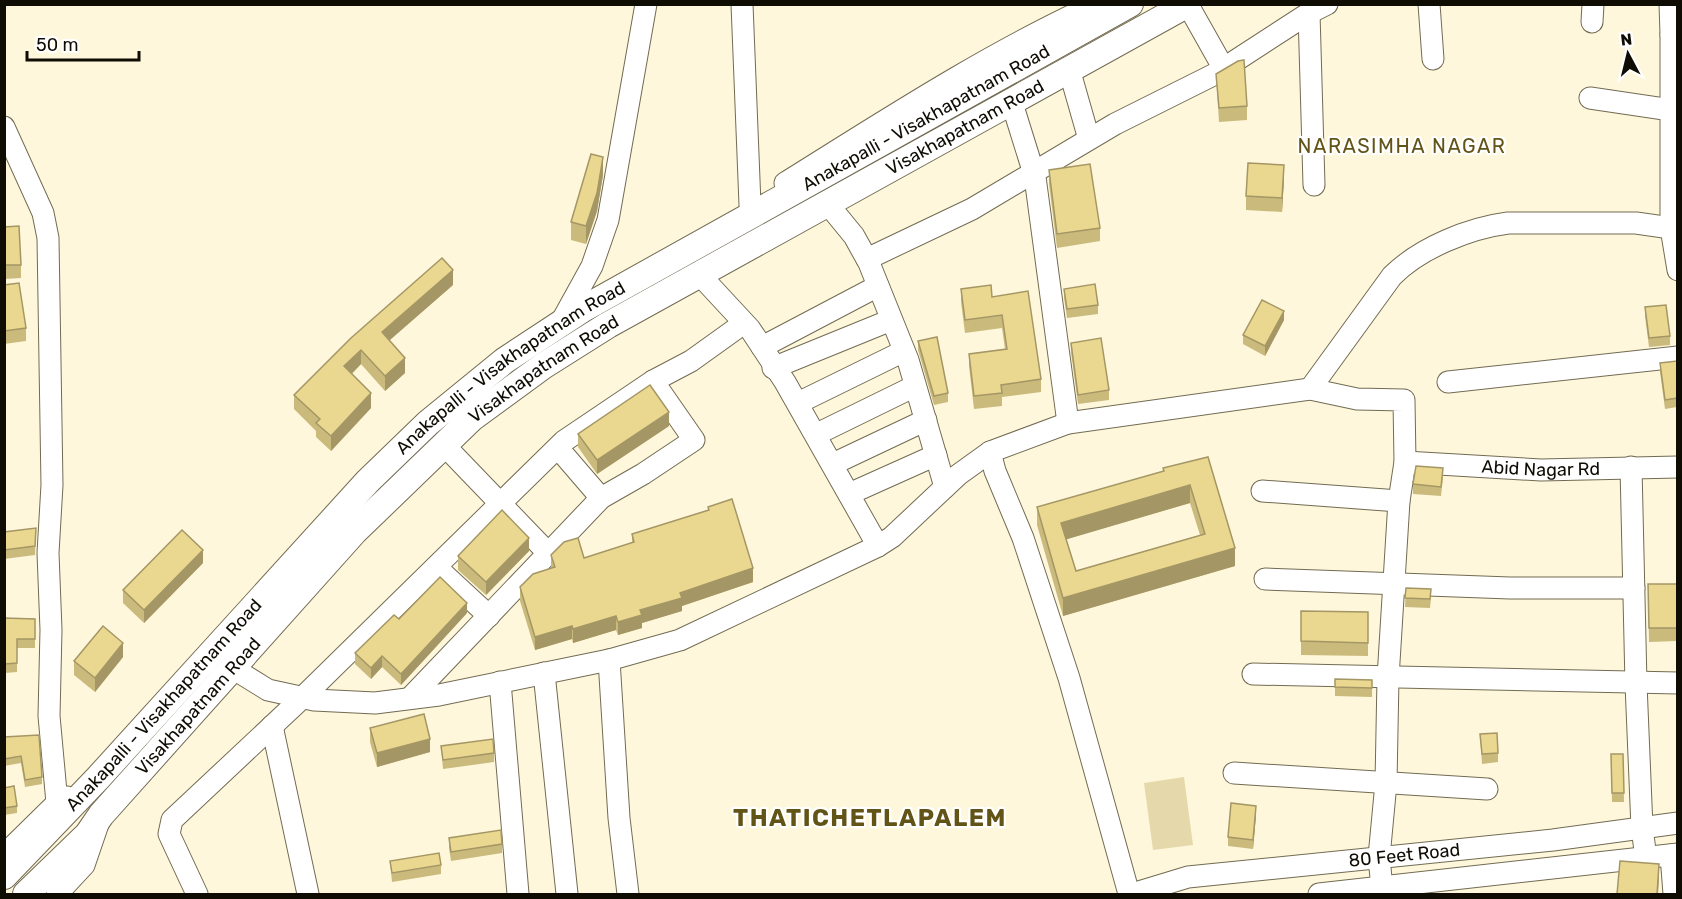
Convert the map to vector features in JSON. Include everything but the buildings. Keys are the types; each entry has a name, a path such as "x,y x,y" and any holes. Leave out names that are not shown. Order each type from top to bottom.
{"main road":[{"name":"Anakapalli - Visakhapatnam Road","path":"4,876 98,778 368,481 428,423 488,374 560,324 654,269 1130,4"},
{"name":"Visakhapatnam Road","path":"26,894 88,834 101,815 234,669 354,532 472,418 543,366 608,325 1011,100 1188,5"}],"street":[{"path":"560,324 592,266 608,220 646,4"},
{"path":"742,4 750,205"},
{"path":"654,269 750,205 912,105 1049,26 1096,4"},
{"path":"1429,4 1433,59"},
{"path":"1670,4 1674,35 1671,110 1677,270"},
{"path":"1188,5 1224,69"},
{"path":"867,259 972,209 1089,139 1224,69 1318,9"},
{"path":"1314,185 1318,9"},
{"path":"1070,69 1089,139"},
{"path":"1590,98 1671,110"},
{"path":"1011,100 1034,171 1068,423"},
{"path":"4,127 44,213 48,238 52,485 48,553 51,630 49,716 57,803"},
{"path":"827,203 854,236 867,259 904,351 945,487"},
{"path":"1310,389 1392,276 1407,262 1460,237 1488,226 1509,223 1636,223 1674,229"},
{"path":"699,274 744,322 762,347 773,368 817,434 878,546"},
{"path":"762,347 878,286"},
{"path":"773,368 891,320"},
{"path":"196,894 169,834 169,826 558,448 653,381 691,362 744,322"},
{"path":"798,403 904,351"},
{"path":"1448,382 1677,357"},
{"path":"410,698 601,498 643,474 694,440 653,381"},
{"path":"817,434 915,386"},
{"path":"234,669 268,690 302,698 375,703 500,682 609,660 680,640 878,546 892,537 945,487 990,452 1068,423 1310,389 1357,399 1404,400 1405,462 1399,501 1388,678 1386,783 1379,857 1382,889"},
{"path":"834,464 926,420"},
{"path":"444,445 502,503 548,554"},
{"path":"558,448 601,498"},
{"path":"990,452 994,471 1023,538 1069,678 1131,894"},
{"path":"849,494 936,454"},
{"name":"Abid Nagar Rd","path":"1405,462 1541,470 1677,467"},
{"path":"1631,467 1636,684 1642,828 1646,858"},
{"path":"1262,492 1399,501"},
{"path":"436,567 489,616"},
{"path":"1265,579 1510,588 1634,588"},
{"path":"609,660 619,818 628,894"},
{"path":"544,673 567,894"},
{"path":"1253,674 1636,684 1677,683"},
{"path":"500,682 518,894"},
{"path":"272,726 308,894"},
{"path":"1234,773 1487,789"},
{"path":"4,855 57,803 98,778"},
{"path":"57,894 84,865 101,815"},
{"name":"80 Feet Road","path":"1131,894 1188,877 1677,823"},
{"path":"1674,854 1674,894"},
{"name":"80 Feet Road","path":"1318,894 1382,889 1674,854"}],"shaded area":[{"path":"1184,777 1193,845 1153,850 1144,783"}],"district":[{"name":"NARASIMHA NAGAR","path":"1402,146"},
{"name":"THATICHETLAPALEM","path":"870,818"}]}
